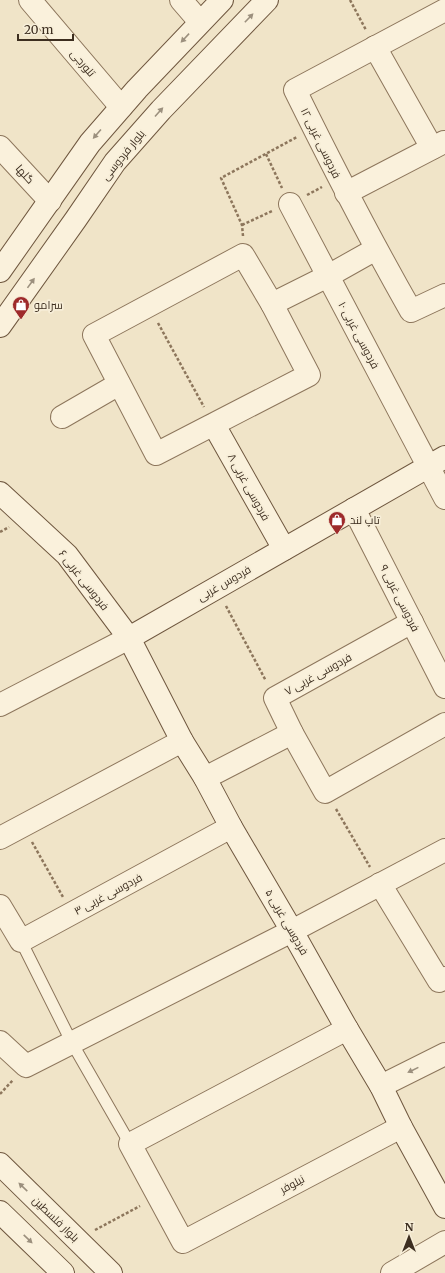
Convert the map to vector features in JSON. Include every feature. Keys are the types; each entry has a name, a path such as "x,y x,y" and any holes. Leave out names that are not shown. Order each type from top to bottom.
{"street":[{"name":"تلورجی","path":"30,0 120,108"},
{"path":"181,0 200,22"},
{"path":"0,272 90,143 120,108 222,0"},
{"name":"بلوار فردوسی","path":"0,326 76,220 115,162 161,110 267,0"},
{"name":"فردوسی غربی ۱۲","path":"445,10 295,90 346,193 411,311 445,295"},
{"path":"346,193 438,145 375,47"},
{"name":"گلها","path":"0,147 50,202"},
{"name":"فردوسی غربی ۱۰","path":"290,204 328,276 436,462 445,498"},
{"path":"272,304 328,276 376,249"},
{"path":"243,255 272,304 309,375 156,454 94,334 243,255"},
{"path":"62,417 120,384"},
{"name":"فردوسی غربی ۸","path":"214,425 284,549"},
{"name":"فردوس غربی","path":"0,705 129,638 436,462"},
{"name":"فردوسی غربی ۶","path":"0,493 67,555 129,638"},
{"name":"فردوسی غربی ۹","path":"354,509 445,687"},
{"name":"فردوسی غربی ۷","path":"325,792 292,733 275,698 412,622"},
{"name":"فردوسی غربی ۵","path":"129,638 182,741 205,778 347,1029 381,1086 401,1127 445,1207"},
{"path":"325,792 445,724"},
{"path":"205,778 292,733"},
{"path":"0,838 182,741"},
{"name":"فردوسی غربی ۳","path":"21,941 232,827"},
{"path":"0,1042 26,1066 445,850"},
{"path":"380,884 439,981 445,978"},
{"path":"0,906 21,941"},
{"path":"158,1196 130,1144 347,1029"},
{"path":"381,1086 445,1054"},
{"name":"نیلوفر","path":"158,1196 182,1242 401,1127"},
{"name":"بلوار فلسطین","path":"0,1164 111,1273"},
{"path":"0,1212 63,1273"},
{"path":"392,1273 445,1242"}],"lane":[{"path":"21,941 72,1042 130,1144"}],"path":[{"path":"350,0 375,47"},
{"path":"243,255 242,225 221,178 314,128"},
{"path":"266,154 290,204"},
{"path":"148,305 214,425"},
{"path":"217,588 275,698"},
{"path":"325,792 380,884"},
{"path":"23,826 72,913"},
{"path":"77,1240 158,1196"}],"place":[{"name":"سرامو","path":"21,320"},
{"name":"تاپ لند","path":"337,535"}]}
